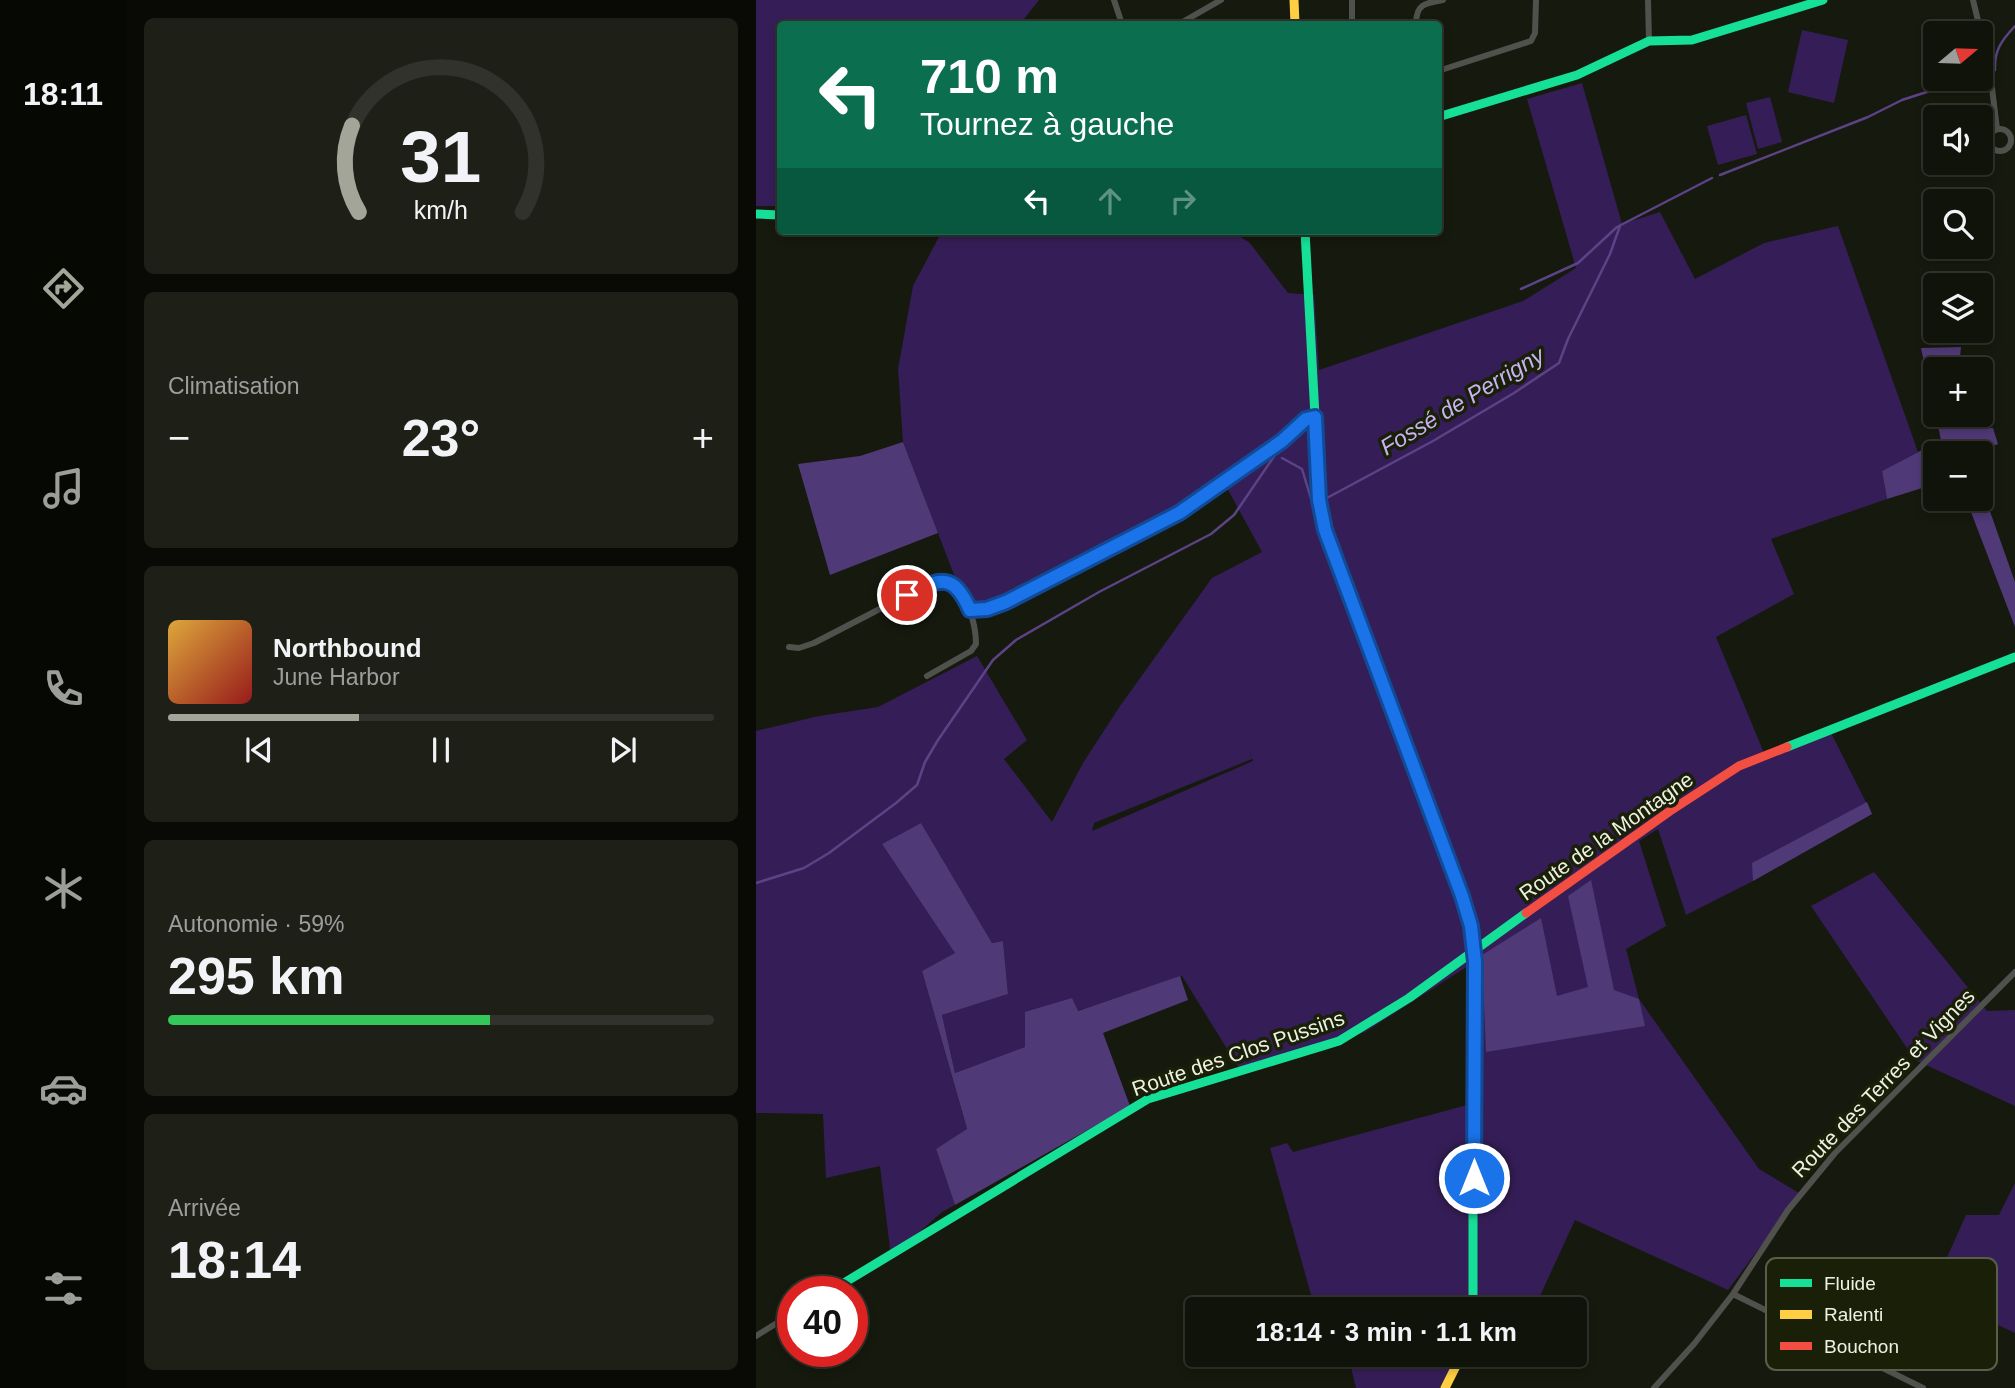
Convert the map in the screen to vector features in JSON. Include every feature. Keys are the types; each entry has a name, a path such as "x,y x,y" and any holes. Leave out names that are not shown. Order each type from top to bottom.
{"street":[{"path":"1114,0 1121,21"},
{"path":"1184,21 1222,0"},
{"path":"1294,0 1295,21"},
{"path":"1352,0 1352,21"},
{"path":"1416,21 1418,9 1423,3 1443,0"},
{"path":"1442,70 1531,41 1535,33 1536,0"},
{"path":"1648,0 1649,41"},
{"path":"1442,116 1577,75 1649,41 1692,40 1823,0"},
{"path":"1973,0 1978,21"},
{"path":"1992,91 1997,129"},
{"path":"1997,129 2012,132 2011,143 2007,148 1998,150 1992,146 1990,136 1997,129"},
{"path":"2007,148 2015,154"},
{"path":"756,214 777,215"},
{"path":"1305,235 1319,500 1325,530 1471,926 1474,949 1473,1297"},
{"path":"970,610 987,609 1006,602 1179,513 1282,441 1306,419 1315,417"},
{"path":"789,647 799,648 814,643 930,583 944,580 951,583 965,599 970,610 976,644 971,651 927,676"},
{"name":"Route de la Montagne","path":"1474,949 1670,811 1739,766 2015,657"},
{"name":"Route des Clos Pussins","path":"855,1276 1148,1099 1339,1041 1409,998 1474,949"},
{"name":"Route des Terres et Vignes","path":"1654,1388 1694,1344 1732,1294 1788,1210 1835,1153 2015,972"},
{"path":"1732,1294 1766,1311"},
{"path":"756,1336 777,1323"},
{"path":"1445,1388 1456,1367"},
{"path":"1886,1370 1923,1388"}],"shaded area":[{"path":"756,0 1039,0 1022,21 777,21 777,206 756,206"},
{"path":"1802,30 1848,40 1834,103 1788,92"},
{"path":"1582,83 1622,224 1660,212 1695,279 1764,243 1838,226 1918,452 1882,471 1887,499 1771,539 1794,594 1716,637 1766,758 1831,733 1872,814 1686,915 1658,829 1639,841 1666,926 1626,949 1639,999 1759,1169 1799,1193 1796,1199 1728,1290 1575,1220 1540,1297 1312,1297 1270,1148 1287,1143 1293,1152 1471,1104 1468,966 1365,1032 1242,1073 1182,976 1077,1011 1025,1047 955,1073 942,1015 1008,994 1003,941 992,943 921,823 882,844 956,953 922,971 967,1130 936,1149 955,1205 942,1212 891,1257 880,1166 826,1178 823,1114 756,1113 756,731 819,716 878,707 977,656 1027,740 1004,759 1052,822 1083,763 1120,706 1212,578 1262,552 1226,486 1002,605 966,606 903,442 898,369 913,286 940,235 1237,235 1249,242 1288,293 1314,295 1319,370 1523,301 1576,268 1527,99","holes":["1244,738 1253,761 1092,831 1094,823 1252,759"]},
{"path":"1770,97 1782,142 1758,149 1746,103"},
{"path":"1746,115 1757,154 1718,165 1707,126"},
{"path":"1961,347 1960,357 1923,357 1921,348"},
{"path":"1938,427 1993,428 1998,444 1993,446 1993,441 1939,441"},
{"path":"903,442 938,533 830,575 798,464 860,456"},
{"path":"1923,449 1923,488 1887,499 1882,471"},
{"path":"1971,511 1990,511 2015,582 2015,627"},
{"path":"1867,802 1872,814 1753,881 1752,863"},
{"path":"921,823 992,943 1003,941 1008,994 942,1015 955,1073 1025,1047 1025,1012 1072,998 1078,1011 1180,976 1188,1000 1103,1033 1130,1106 955,1205 936,1149 967,1129 922,971 955,953 882,844"},
{"path":"1874,872 1987,1011 2015,1010 2015,1106 1915,1060 1811,906"},
{"path":"1591,880 1614,990 1639,999 1645,1026 1486,1052 1482,955 1541,918 1557,996 1588,987 1568,896"},
{"path":"2015,1183 2015,1333 1997,1324 1997,1258 1947,1258 1966,1215 1999,1215"},
{"path":"1351,1367 1457,1367 1448,1388 1356,1388"}],"waterway":[{"name":"Fossé de Perrigny","path":"1993,71 2000,46 2015,26"},
{"name":"Fossé de Perrigny","path":"1720,175 1930,91"},
{"name":"Fossé de Perrigny","path":"1521,289 1578,263 1617,227 1712,178"},
{"name":"Fossé de Perrigny","path":"1325,499 1433,441 1559,363 1610,254 1620,226"},
{"name":"Fossé de Perrigny","path":"756,883 804,868 829,853 896,803 917,785 925,762 938,740 993,660 1016,640 1099,592 1211,534 1234,515 1275,455"},
{"name":"Fossé de Perrigny","path":"1282,458 1302,469 1312,502"}],"traffic: fast":[{"path":"1442,116 1577,75 1649,41 1692,40 1823,0"},
{"path":"756,214 777,215"},
{"path":"1305,235 1320,509 1329,542 1462,895"},
{"path":"1787,747 2015,657"},
{"path":"855,1276 1148,1099 1339,1041 1409,998 1526,913"},
{"path":"1473,1143 1473,1297"}],"traffic: slow":[{"path":"1294,0 1295,21"},
{"path":"1462,895 1470,926 1474,962 1473,1143"},
{"path":"1445,1388 1456,1367"}],"traffic: jam":[{"path":"1526,913 1670,811 1739,766 1787,747"}],"route":[{"path":"907,595 930,583 944,580 951,583 965,599 970,610 987,609 1006,602 1179,513 1282,441 1306,419 1315,417 1319,500 1325,530 1471,926 1475,962 1474,1178"}]}
